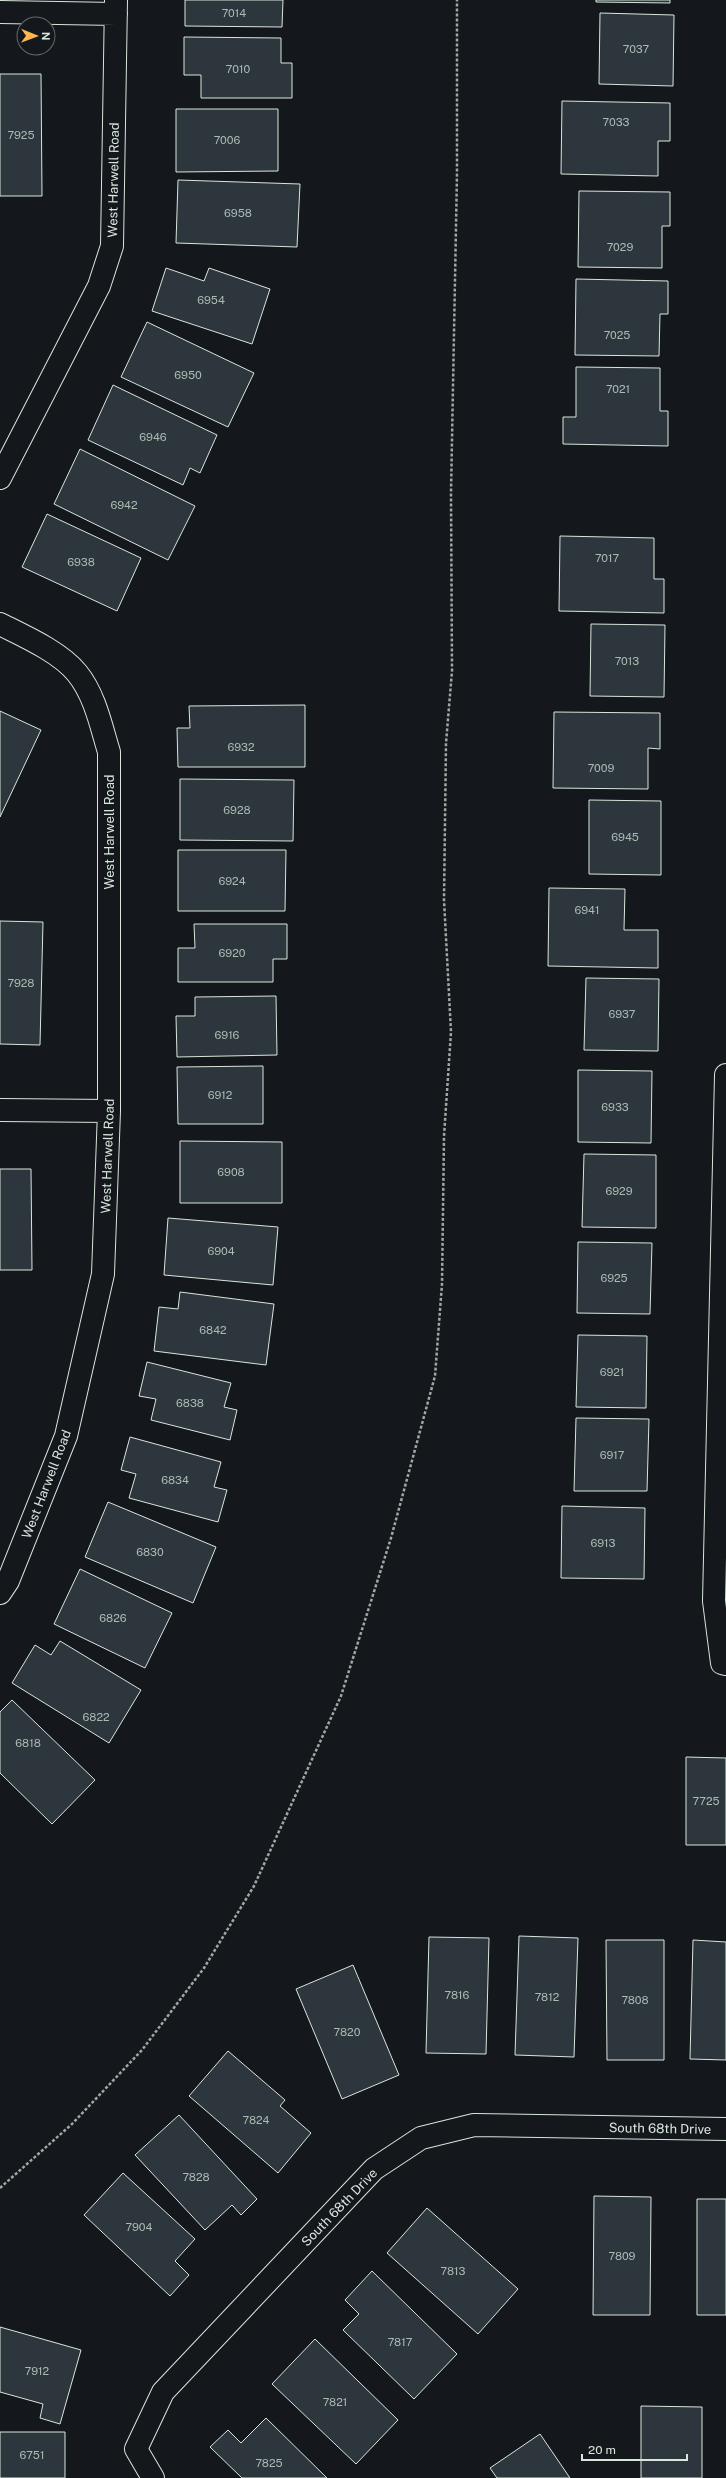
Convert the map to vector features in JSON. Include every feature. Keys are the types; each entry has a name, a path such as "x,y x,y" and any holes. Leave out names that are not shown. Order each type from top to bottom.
{"street":[{"path":"0,12 116,7"},
{"name":"West Harwell Road","path":"0,478 99,286 112,246 116,7"},
{"name":"West Harwell Road","path":"0,624 44,646 77,673 95,703 109,752 109,1111 104,1274 66,1436 8,1581 0,1593"},
{"path":"724,1664 714,1601 725,1222 726,1075"},
{"path":"0,1110 109,1111"},
{"name":"South 68th Drive","path":"153,2478 136,2449 164,2392 374,2169 421,2138 474,2125 726,2129"}],"path":[{"path":"0,2188 72,2124 142,2050 204,1968 254,1886 341,1696 391,1538 435,1376 442,1284 444,1136 451,1032 444,900 446,743 452,671 451,493 457,173 457,0"}],"building":[{"path":"185,0 283,0 282,27 185,26"},
{"path":"596,0 670,0 670,3 596,2"},
{"path":"600,13 674,15 673,86 599,84"},
{"path":"184,37 281,38 281,63 292,63 292,98 201,98 201,75 184,75"},
{"path":"0,74 41,74 42,196 0,196"},
{"path":"562,101 670,103 670,141 658,141 658,176 561,174"},
{"path":"176,109 278,109 278,171 176,172"},
{"path":"178,180 300,184 297,247 176,243"},
{"path":"579,191 670,192 670,226 662,226 662,268 578,267"},
{"path":"166,268 204,281 209,268 270,289 252,344 152,311"},
{"path":"576,279 668,281 668,314 660,314 659,356 575,355"},
{"path":"147,322 254,373 228,427 121,377"},
{"path":"576,367 660,368 660,411 668,411 668,446 563,444 563,417 576,417"},
{"path":"113,385 217,435 200,473 190,468 183,485 88,440"},
{"path":"80,449 195,506 168,560 54,504"},
{"path":"47,514 141,558 117,611 22,567"},
{"path":"560,536 654,538 654,579 664,579 664,613 559,611"},
{"path":"591,624 665,625 664,697 590,696"},
{"path":"305,705 305,767 178,767 177,728 190,728 189,706"},
{"path":"0,711 41,730 0,817"},
{"path":"554,712 660,713 660,749 648,748 648,789 553,788"},
{"path":"180,779 294,780 293,841 180,840"},
{"path":"589,800 661,801 661,875 589,874"},
{"path":"178,850 286,850 285,911 178,911"},
{"path":"549,888 625,889 624,930 658,930 658,968 548,966"},
{"path":"0,921 43,922 40,1045 0,1044"},
{"path":"194,924 287,924 287,959 273,959 273,982 178,982 178,948 195,948"},
{"path":"586,978 659,979 658,1051 584,1050"},
{"path":"276,996 277,1055 177,1057 176,1016 195,1016 195,997"},
{"path":"263,1066 263,1124 178,1124 177,1067"},
{"path":"578,1070 652,1071 651,1143 578,1142"},
{"path":"180,1141 282,1142 282,1203 180,1203"},
{"path":"584,1154 656,1155 656,1228 582,1227"},
{"path":"0,1169 31,1169 32,1270 0,1270"},
{"path":"168,1218 278,1227 273,1285 164,1275"},
{"path":"578,1242 652,1243 650,1314 577,1313"},
{"path":"180,1292 274,1304 266,1365 154,1351 159,1307 178,1309"},
{"path":"578,1335 647,1336 646,1408 576,1407"},
{"path":"147,1362 231,1383 224,1407 237,1410 230,1440 151,1420 156,1399 139,1396"},
{"path":"576,1418 649,1419 647,1491 574,1491"},
{"path":"130,1437 221,1462 214,1487 227,1490 218,1522 129,1498 136,1474 121,1470"},
{"path":"108,1502 216,1547 193,1603 85,1557"},
{"path":"562,1506 645,1508 644,1579 561,1578"},
{"path":"80,1569 172,1613 145,1668 54,1624"},
{"path":"60,1641 141,1690 109,1743 12,1683 35,1645 51,1655"},
{"path":"12,1700 95,1780 52,1824 0,1773 0,1712"},
{"path":"686,1757 726,1758 726,1845 686,1845"},
{"path":"519,1936 578,1938 574,2057 515,2055"},
{"path":"429,1937 489,1938 486,2054 426,2053"},
{"path":"606,1940 664,1940 664,2060 607,2060"},
{"path":"693,1940 726,1942 726,2060 690,2059"},
{"path":"353,1965 399,2075 342,2099 296,1989"},
{"path":"228,2051 285,2100 280,2106 311,2133 278,2173 189,2096"},
{"path":"179,2115 257,2199 241,2215 232,2205 205,2230 135,2155"},
{"path":"123,2173 195,2239 175,2261 189,2275 170,2296 84,2215"},
{"path":"594,2196 651,2197 650,2315 593,2315"},
{"path":"697,2199 726,2199 726,2315 697,2315"},
{"path":"427,2208 518,2289 478,2334 387,2253"},
{"path":"372,2271 457,2354 414,2399 343,2330 359,2314 345,2300"},
{"path":"0,2327 81,2350 60,2424 40,2418 43,2404 0,2392"},
{"path":"315,2339 398,2420 356,2464 272,2384"},
{"path":"641,2406 702,2407 702,2478 641,2478"},
{"path":"266,2418 327,2478 242,2478 210,2447 228,2430 241,2443"},
{"path":"0,2432 65,2432 65,2478 0,2478"},
{"path":"540,2434 570,2478 497,2478 490,2468"}]}
